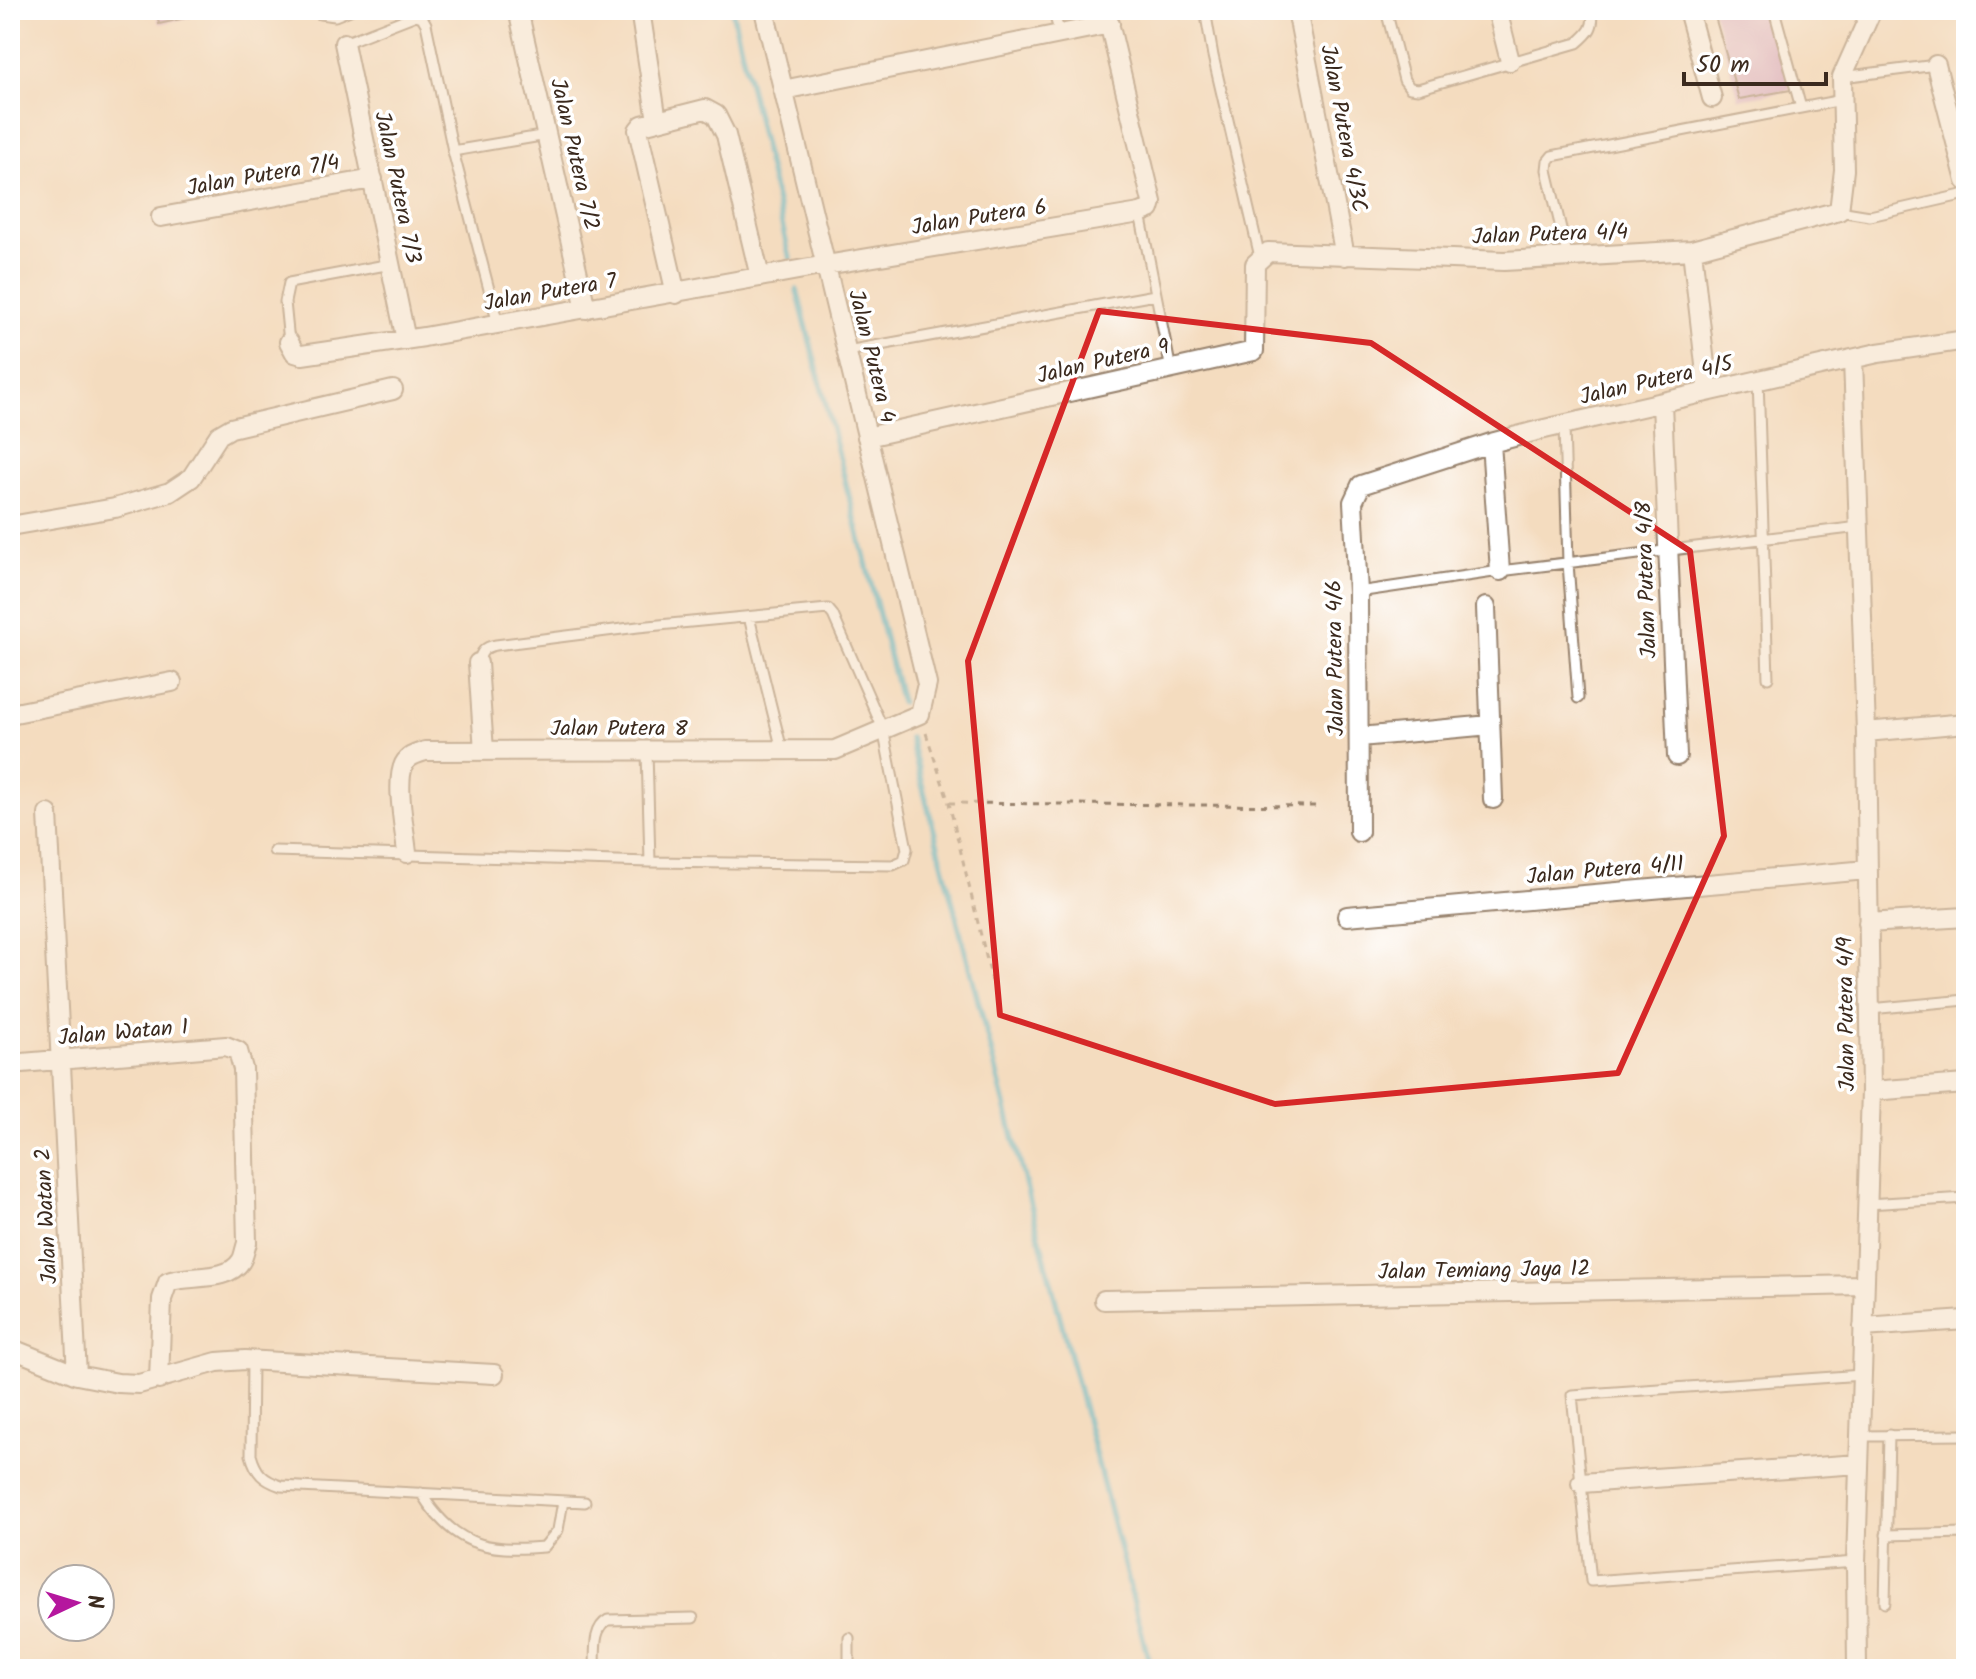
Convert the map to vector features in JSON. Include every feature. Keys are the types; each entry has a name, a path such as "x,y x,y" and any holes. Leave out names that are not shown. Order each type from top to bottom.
{"street":[{"name":"Jalan Putera 7/2","path":"518,10 586,309"},
{"path":"640,10 657,121"},
{"name":"Jalan Putera 4","path":"764,10 927,684 920,714"},
{"name":"Jalan Putera 4/3C","path":"1297,10 1345,256"},
{"path":"1497,10 1510,61"},
{"path":"1688,10 1712,98"},
{"path":"1839,211 1844,170 1842,77 1872,10"},
{"path":"783,90 1060,34 1108,17 1152,202 1150,209 1140,213"},
{"name":"Jalan Putera 7/3","path":"344,43 406,340"},
{"path":"1936,65 1966,181"},
{"path":"676,294 638,130 642,125 705,109 716,115 726,135 760,277"},
{"name":"Jalan Putera 7/4","path":"161,217 373,179"},
{"name":"Jalan Putera 4/4","path":"1260,257 1273,251 1504,261 1692,250 1839,211"},
{"name":"Jalan Putera 6","path":"826,265 1140,213"},
{"path":"1692,250 1708,391"},
{"name":"Jalan Putera 9","path":"867,437 1254,351 1255,264 1260,257"},
{"name":"Jalan Putera 7","path":"289,342 295,353 302,355 676,294 826,265"},
{"name":"Jalan Putera 4/5","path":"1361,485 1491,443 1564,425 1758,379 1966,340"},
{"name":"Jalan Putera 4/9","path":"1853,359 1866,732 1871,1091 1856,1562 1857,1669"},
{"path":"10,526 115,508 170,492 191,478 219,435 231,428 393,390"},
{"name":"Jalan Putera 4/8","path":"1662,403 1677,756"},
{"path":"1491,443 1500,571"},
{"name":"Jalan Putera 4/6","path":"1359,832 1358,592 1353,502 1361,485"},
{"path":"1486,607 1493,799"},
{"path":"478,663 484,751"},
{"path":"10,714 46,704 172,682"},
{"name":"Jalan Putera 8","path":"407,853 401,779 404,764 412,755 425,751 835,750 920,714"},
{"path":"1866,732 1966,723"},
{"path":"1360,737 1490,725"},
{"name":"Jalan Watan 2","path":"48,814 77,1375"},
{"name":"Jalan Putera 4/11","path":"1347,916 1867,870"},
{"path":"1868,923 1966,917"},
{"name":"Jalan Watan 1","path":"10,1064 226,1046 238,1051 243,1069 247,1243 241,1262 231,1270 218,1275 181,1277 168,1282 162,1299 159,1380"},
{"path":"1871,1091 1966,1084"},
{"name":"Jalan Temiang Jaya 12","path":"1104,1300 1864,1285"},
{"path":"1863,1327 1966,1320"},
{"path":"10,1348 77,1375 118,1383 139,1384 217,1362 252,1360 494,1374"},
{"path":"1581,1483 1859,1464"}],"lane":[{"path":"317,10 320,14 335,16 350,10"},
{"path":"1053,10 1060,34"},
{"path":"1205,10 1260,257"},
{"path":"1386,10 1404,80 1410,88 1418,89 1577,43 1590,33 1592,10"},
{"path":"1774,10 1801,108"},
{"path":"344,43 408,18 422,17 426,24 453,151 498,324"},
{"path":"1842,77 1936,65"},
{"path":"1568,258 1547,170 1552,156 1842,100"},
{"path":"453,151 547,135"},
{"path":"1839,211 1870,216 1966,194"},
{"path":"1140,213 1171,370"},
{"path":"289,342 285,302 289,283 391,264"},
{"path":"847,351 1155,295"},
{"path":"1758,379 1768,678"},
{"path":"1564,425 1568,563 1578,698"},
{"path":"1358,592 1500,571 1859,527"},
{"path":"274,851 650,862 893,865 904,860 907,849 883,729 828,609 638,627 496,645 487,647 480,654 478,663"},
{"path":"749,617 782,750"},
{"path":"647,751 650,862"},
{"path":"1869,1009 1966,1000"},
{"path":"1867,1204 1966,1198"},
{"path":"252,1360 251,1455 254,1469 265,1480 281,1486 585,1502"},
{"path":"1856,1562 1591,1581 1572,1395 1862,1375"},
{"path":"1885,1603 1889,1435"},
{"path":"1860,1436 1966,1435"},
{"path":"421,1493 436,1518 448,1529 464,1539 503,1548 544,1547 558,1530 563,1501"},
{"path":"1886,1535 1966,1533"},
{"path":"595,1669 600,1624 608,1620 693,1618"},
{"path":"849,1638 849,1669"}],"path":[{"path":"920,714 949,803 992,981"},
{"path":"949,803 1316,806"}],"highlighted area":[{"path":"1099,311 1371,343 1690,551 1724,836 1618,1073 1275,1104 1000,1015 968,661"}],"building":[{"path":"156,10 193,10 194,16 159,24"},
{"path":"1713,10 1770,10 1791,90 1739,99"}],"waterway":[{"path":"732,10 790,259"},
{"path":"797,290 901,702"},
{"path":"910,738 1151,1669"}]}
